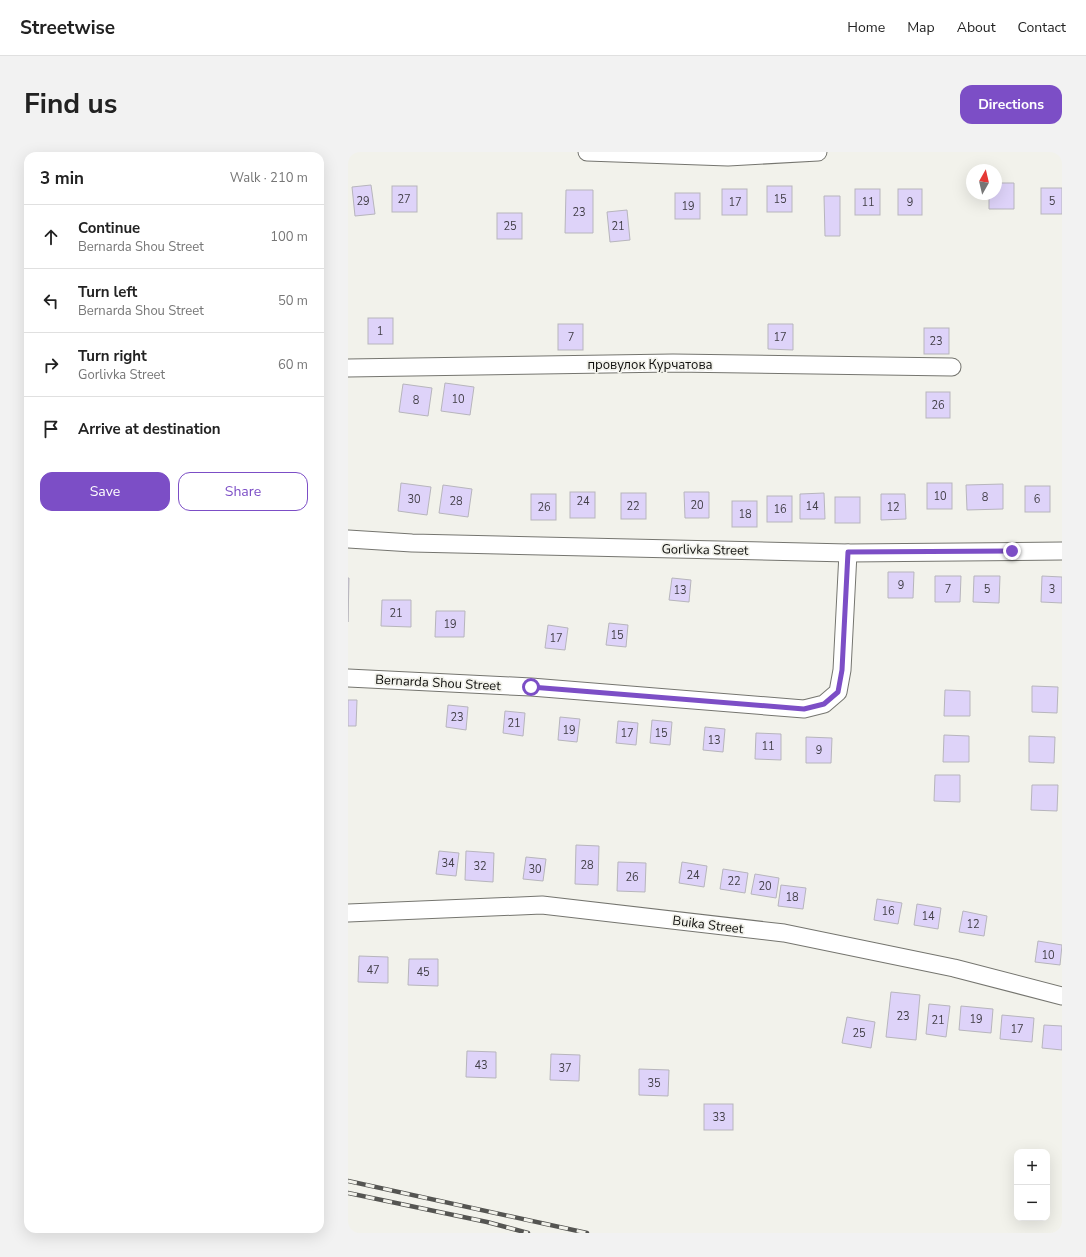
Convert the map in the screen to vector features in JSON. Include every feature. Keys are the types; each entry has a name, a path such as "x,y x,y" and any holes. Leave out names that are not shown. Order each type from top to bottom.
{"street":[{"path":"587,152 728,157 818,152"},
{"name":"провулок Курчатова","path":"348,368 673,363 952,367"},
{"name":"Gorlivka Street","path":"348,539 412,543 848,552 1062,551"},
{"name":"Bernarda Shou Street","path":"348,678 531,687 804,709 824,704 838,692 842,670 848,552"},
{"name":"Buika Street","path":"348,913 542,905 714,924 784,933 954,968 1062,996"}],"building":[{"path":"1002,183 1014,183 1014,209 989,209 989,200 1002,200"},
{"path":"371,185 375,214 355,216 352,187"},
{"path":"392,186 417,186 417,212 392,212"},
{"path":"767,186 792,186 792,212 767,212"},
{"path":"1041,188 1062,188 1062,214 1041,214"},
{"path":"722,189 747,189 747,215 722,215"},
{"path":"855,189 880,189 880,215 855,215"},
{"path":"898,189 922,189 922,215 898,215"},
{"path":"566,190 593,190 593,233 565,233"},
{"path":"675,193 700,193 700,219 675,219"},
{"path":"824,196 840,196 840,236 825,236"},
{"path":"627,210 630,240 610,242 607,212"},
{"path":"497,213 522,213 522,239 497,239"},
{"path":"368,318 393,318 393,344 368,344"},
{"path":"558,324 583,324 583,350 558,350"},
{"path":"768,324 793,324 793,350 768,349"},
{"path":"924,328 949,328 949,354 924,354"},
{"path":"445,383 474,387 470,415 441,411"},
{"path":"403,384 432,388 428,416 399,412"},
{"path":"926,392 950,392 950,418 926,418"},
{"path":"401,483 431,487 427,515 398,511"},
{"path":"927,483 952,483 952,509 927,509"},
{"path":"1003,484 1003,509 967,510 966,485"},
{"path":"443,485 472,489 468,517 439,513"},
{"path":"1025,486 1050,486 1050,512 1025,512"},
{"path":"570,492 595,492 595,518 570,518"},
{"path":"684,492 709,492 709,518 685,518"},
{"path":"621,493 646,493 646,519 621,519"},
{"path":"824,493 825,519 800,519 800,494"},
{"path":"531,494 556,494 556,520 531,520"},
{"path":"881,494 905,494 906,519 881,520"},
{"path":"767,496 792,496 792,522 767,522"},
{"path":"835,497 860,497 860,523 835,523"},
{"path":"732,501 757,501 757,527 732,527"},
{"path":"888,572 914,572 913,598 888,598"},
{"path":"935,576 961,576 960,602 935,602"},
{"path":"974,576 1000,576 999,603 973,602"},
{"path":"1042,576 1062,577 1062,603 1041,602"},
{"path":"348,578 349,578 348,622"},
{"path":"672,578 691,580 689,602 669,600"},
{"path":"382,600 411,600 411,627 381,626"},
{"path":"436,611 465,611 464,637 435,637"},
{"path":"609,623 628,625 626,647 606,645"},
{"path":"548,625 568,628 565,650 545,648"},
{"path":"1032,686 1058,687 1057,713 1032,712"},
{"path":"945,690 970,691 970,716 944,716"},
{"path":"348,700 357,700 356,726 348,726"},
{"path":"448,705 468,707 466,730 446,727"},
{"path":"505,711 525,713 523,736 503,733"},
{"path":"560,717 580,719 577,742 558,740"},
{"path":"652,720 672,722 670,745 650,743"},
{"path":"618,721 638,723 636,745 616,743"},
{"path":"705,727 725,729 723,752 703,750"},
{"path":"756,733 781,734 781,760 755,759"},
{"path":"944,735 969,736 969,762 943,762"},
{"path":"1029,736 1055,737 1054,763 1029,762"},
{"path":"806,737 832,738 831,763 806,763"},
{"path":"935,775 960,775 960,802 934,801"},
{"path":"1032,785 1058,785 1057,811 1031,810"},
{"path":"576,845 599,846 598,885 575,884"},
{"path":"439,851 459,853 456,876 436,874"},
{"path":"466,851 494,853 493,882 465,880"},
{"path":"526,857 546,859 543,881 523,879"},
{"path":"618,862 646,863 645,892 617,891"},
{"path":"682,862 707,866 704,887 679,883"},
{"path":"723,869 748,873 745,893 720,889"},
{"path":"755,874 779,878 776,898 751,894"},
{"path":"781,885 806,888 803,909 778,906"},
{"path":"877,899 902,903 898,924 874,920"},
{"path":"917,904 941,908 938,929 914,925"},
{"path":"963,911 987,916 984,936 959,932"},
{"path":"1038,941 1062,945 1060,965 1035,962"},
{"path":"359,956 388,957 388,983 358,982"},
{"path":"409,959 438,959 438,986 408,985"},
{"path":"891,992 920,995 916,1040 886,1037"},
{"path":"929,1004 950,1006 946,1037 926,1034"},
{"path":"961,1006 993,1009 991,1033 959,1030"},
{"path":"1002,1015 1034,1018 1032,1042 1000,1039"},
{"path":"847,1017 875,1022 871,1048 842,1043"},
{"path":"1044,1025 1062,1026 1062,1050 1042,1048"},
{"path":"467,1051 496,1052 496,1078 466,1077"},
{"path":"551,1054 580,1055 579,1081 550,1080"},
{"path":"639,1069 669,1070 668,1096 639,1095"},
{"path":"704,1104 733,1104 733,1130 704,1130"}],"railway":[{"path":"348,1181 587,1233"},
{"path":"348,1193 487,1222 528,1233"}],"route":[{"path":"531,687 804,709 824,704 838,692 842,670 848,552 1012,551"}]}
